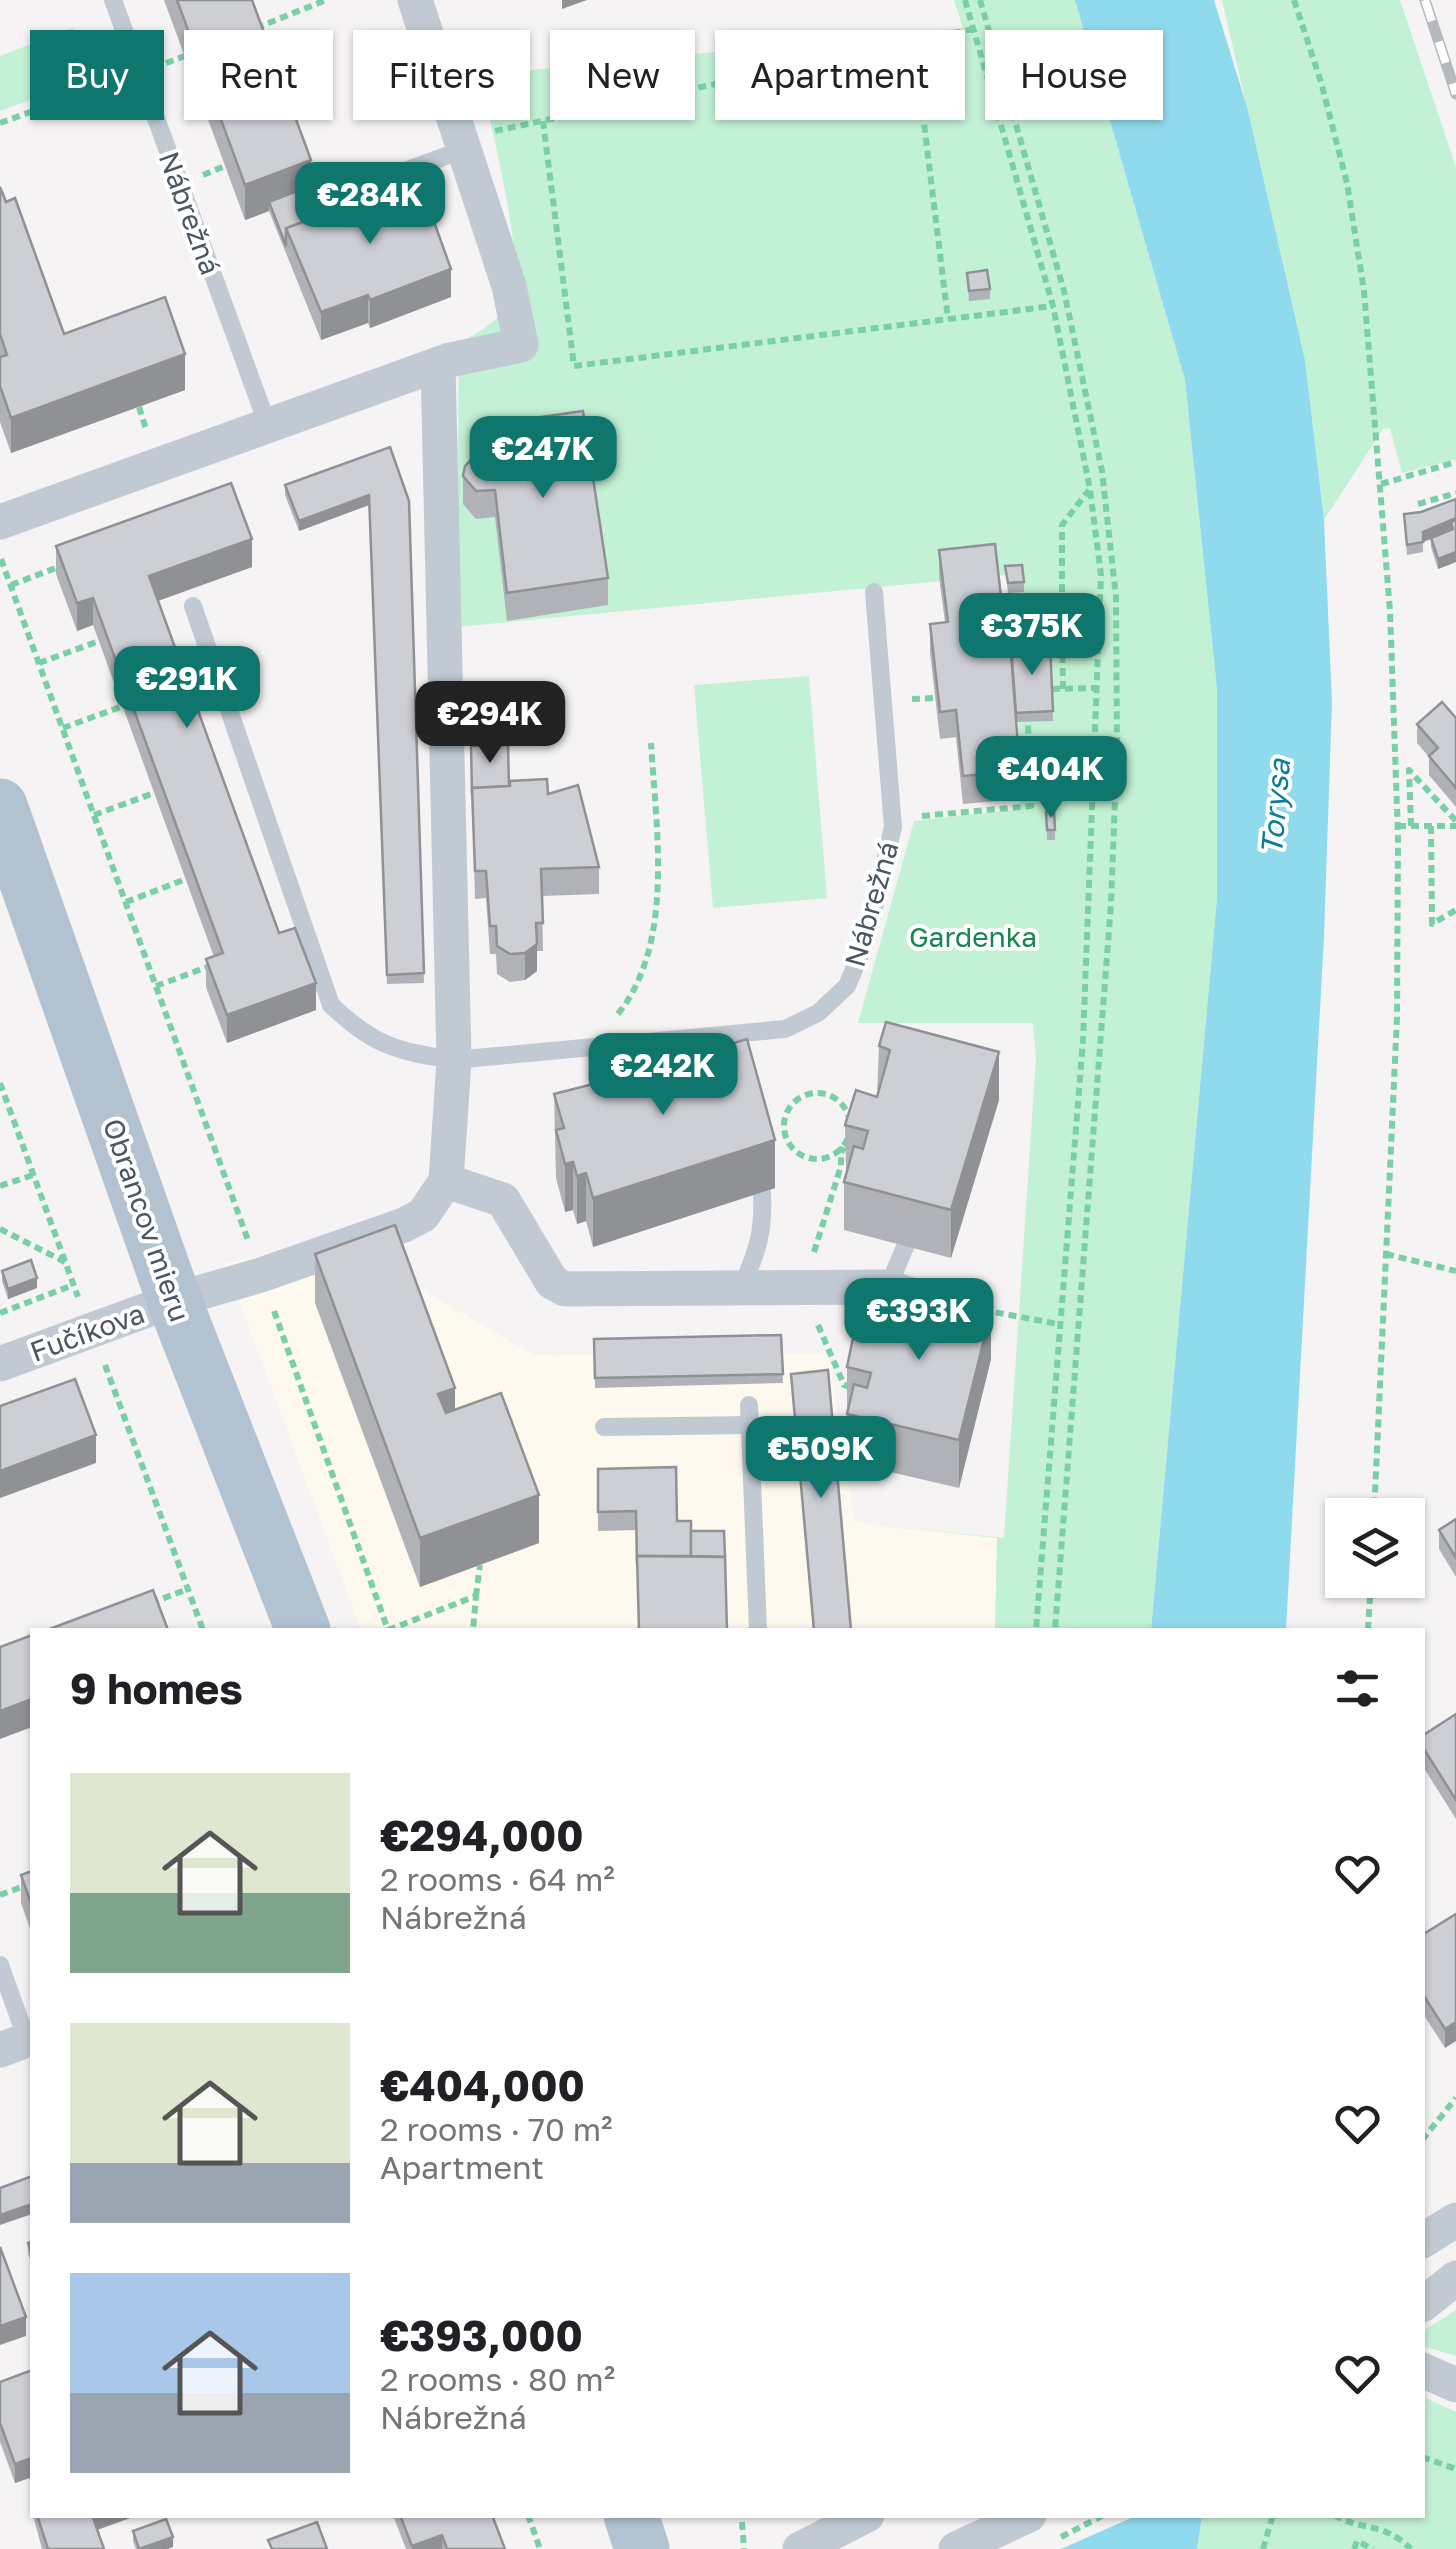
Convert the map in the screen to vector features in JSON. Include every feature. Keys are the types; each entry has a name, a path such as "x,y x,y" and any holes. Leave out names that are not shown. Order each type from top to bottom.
{"main road":[{"name":"Obrancov mieru","path":"3,819 174,1300 301,1628"},
{"path":"632,2518 642,2549"}],"street":[{"path":"0,522 438,364 520,345 509,286 415,0"},
{"path":"174,1300 261,1275 404,1225 422,1215 446,1181 454,1060 438,364"},
{"path":"446,1181 503,1200 552,1282 565,1289 888,1287 923,1298 937,1312 944,1331"},
{"name":"Fučíkova","path":"0,1364 174,1300"},
{"path":"1425,2239 1456,2220"},
{"path":"1425,2256 1456,2252"},
{"path":"1425,2303 1456,2278"},
{"path":"1425,2371 1456,2385"},
{"path":"800,2549 861,2518"},
{"path":"956,2549 1034,2525"}],"lane":[{"name":"Nábrežná","path":"113,0 124,30"},
{"name":"Nábrežná","path":"157,120 268,426"},
{"path":"323,201 463,143"},
{"name":"Nábrežná","path":"193,606 331,1005 359,1032 400,1051 454,1060 785,1029 818,1013 847,986 867,938 892,819 874,592"},
{"path":"741,1289 764,1228 762,1193"},
{"path":"888,1287 905,1247"},
{"path":"749,1405 758,1628"},
{"path":"604,1427 750,1425"},
{"path":"0,1966 20,2043"}],"path":[{"path":"250,30 326,0"},
{"path":"964,0 1054,306 1090,489 1102,606 1095,688 1083,1040 1036,1628"},
{"path":"980,0 1064,290 1102,471 1116,596 1117,747 1110,904 1055,1628"},
{"path":"1294,0 1321,82 1347,184 1364,290 1381,484 1398,826 1397,1016 1375,1498"},
{"path":"463,143 542,120 973,29"},
{"path":"0,123 30,112"},
{"path":"542,120 574,366 1054,306"},
{"path":"924,120 948,319"},
{"path":"1381,484 1456,462"},
{"path":"1063,690 1062,525 1090,489"},
{"path":"1418,504 1456,492"},
{"path":"0,555 387,1628"},
{"path":"11,585 64,565"},
{"path":"1026,655 1022,599 1061,598"},
{"path":"1062,618 1077,606 1102,606"},
{"path":"39,664 98,641"},
{"path":"1052,690 1095,688"},
{"path":"63,728 123,706"},
{"path":"892,819 1032,806 1028,722"},
{"path":"592,1046 632,998 648,948 660,883 651,743"},
{"path":"1398,826 1411,826 1430,826 1455,819 1409,770 1411,826"},
{"path":"94,815 154,792"},
{"path":"1430,826 1432,924 1456,910"},
{"path":"126,902 186,879"},
{"path":"156,986 216,964"},
{"path":"842,1149 822,1159 801,1156 786,1140 784,1119 788,1109 804,1094 816,1092 837,1099 850,1118 842,1166 803,1288 844,1384 854,1387"},
{"path":"842,1149 851,1154"},
{"path":"0,1186 34,1175"},
{"path":"0,1229 65,1262"},
{"path":"1386,1254 1456,1271"},
{"path":"0,1312 74,1285"},
{"path":"923,1298 1058,1324"},
{"path":"473,1628 480,1565"},
{"path":"134,1609 188,1589"},
{"path":"393,1628 476,1596"},
{"path":"1368,1628 1369,1598"},
{"path":"0,1895 30,1885"},
{"path":"1425,2136 1456,2098"},
{"path":"1425,2458 1456,2469"},
{"path":"529,2518 540,2549"},
{"path":"1034,2525 1083,2518"},
{"path":"1263,2549 1272,2518"},
{"path":"1342,2518 1383,2528 1411,2549"},
{"path":"742,2522 744,2549"},
{"path":"1354,2549 1357,2542 1373,2549"}],"shaded area":[{"path":"341,1242 534,1355 829,1354 854,1522 997,1538 995,1628 360,1628 225,1263"}],"green space":[{"name":"Gardenka","path":"954,0 1075,0 1084,30 985,30 985,120 1110,120 1185,380 1217,689 1217,898 1151,1628 995,1628 997,1538 854,1523 1004,1538 1036,1058 1033,1023 858,1023 914,821 1020,809 1016,574 456,627 459,343 495,319 511,298 515,279 511,223 490,120 530,120 530,70 550,68 550,120 695,120 695,54 715,52 715,120 965,120 965,30 942,30 963,28"},
{"path":"1222,0 1400,0 1456,167 1456,459 1402,473 1390,428 1383,429 1324,520 1305,360"},
{"path":"30,44 30,100 0,111 0,56"},
{"path":"809,676 827,898 713,908 694,685"},
{"path":"1456,2310 1456,2356 1425,2347 1425,2330"},
{"path":"1425,2398 1456,2412 1456,2549 1197,2549 1202,2518 1425,2518"}],"water":[{"name":"Torysa","path":"1075,0 1214,0 1247,107 1305,360 1324,520 1332,703 1324,936 1286,1628 1151,1628 1217,898 1217,689 1185,380 1110,120 1163,120 1163,30 1084,30"},
{"path":"1131,2518 1202,2518 1197,2549 1061,2549"}],"building":[{"path":"177,0 252,0 263,30 188,30"},
{"path":"221,120 296,120 311,160 245,185"},
{"path":"419,180 451,269 370,300 368,295 321,312 286,228"},
{"path":"0,187 6,202 15,198 64,334 165,297 185,354 11,418 0,386 0,357 7,355 0,334"},
{"path":"302,189 313,218 286,228 286,246 269,202"},
{"path":"987,270 990,289 969,291 967,273"},
{"path":"583,411 608,578 507,593 495,490 476,491 463,476 465,466 481,458 491,462 486,425"},
{"path":"390,447 409,501 424,973 387,975 369,495 299,521 285,485"},
{"path":"231,483 252,539 149,576 279,933 295,928 316,983 227,1015 206,959 223,953 93,598 77,603 56,546"},
{"path":"1456,499 1456,518 1423,532 1423,542 1407,545 1404,514"},
{"path":"1456,520 1456,552 1438,559 1431,538 1453,529 1451,522"},
{"path":"995,544 1003,615 1008,615 1020,771 963,776 956,710 940,712 930,624 948,622 939,550"},
{"path":"1022,565 1024,582 1008,583 1005,566"},
{"path":"1050,644 1053,711 1016,713 1011,646"},
{"path":"1442,702 1456,718 1456,788 1429,756 1438,748 1417,724"},
{"path":"508,745 509,786 472,788 472,794 471,746"},
{"path":"547,779 548,794 578,785 599,867 541,869 543,923 536,923 537,944 525,953 510,954 497,946 496,926 490,926 486,871 475,871 472,788"},
{"path":"1046,812 1054,812 1055,830 1047,830"},
{"path":"886,1022 999,1052 951,1210 844,1182 854,1146 863,1149 868,1131 845,1125 856,1090 877,1097 890,1050 879,1046"},
{"path":"747,1039 775,1140 593,1198 586,1173 577,1176 573,1162 565,1164 556,1130 564,1128 554,1094 601,1082 598,1069 631,1060 634,1073"},
{"path":"395,1225 455,1388 438,1394 446,1413 501,1393 539,1495 420,1538 315,1254"},
{"path":"31,1260 37,1278 8,1289 2,1271"},
{"path":"878,1285 991,1311 959,1440 847,1414 854,1384 867,1388 871,1373 847,1367 854,1333 878,1339 885,1307 873,1304"},
{"path":"781,1335 783,1374 595,1378 594,1339"},
{"path":"828,1370 851,1628 814,1628 791,1374"},
{"path":"75,1379 96,1435 0,1471 0,1406"},
{"path":"676,1467 677,1521 691,1521 691,1556 637,1556 637,1564 636,1511 598,1512 598,1469"},
{"path":"1456,1519 1456,1558 1439,1530"},
{"path":"691,1531 724,1531 725,1557 691,1556"},
{"path":"637,1556 725,1557 727,1628 639,1628"},
{"path":"153,1590 167,1628 52,1628"},
{"path":"30,1636 30,1700 0,1711 0,1647"},
{"path":"1456,1714 1456,1800 1425,1751 1425,1734"},
{"path":"30,1872 30,1900 21,1875"},
{"path":"1456,1914 1456,2022 1445,2029 1425,1998 1425,1933"},
{"path":"30,2177 30,2205 0,2215 0,2188"},
{"path":"0,2247 26,2317 0,2326"},
{"path":"30,2371 30,2459 15,2464 0,2423 0,2382"},
{"path":"38,2518 93,2518 104,2549 48,2549"},
{"path":"401,2518 493,2518 505,2549 447,2549 442,2535 412,2546"},
{"path":"166,2519 173,2537 139,2549 133,2531"},
{"path":"317,2522 327,2549 272,2549 268,2540"}],"railway":[{"path":"1425,0 1456,94"}]}
